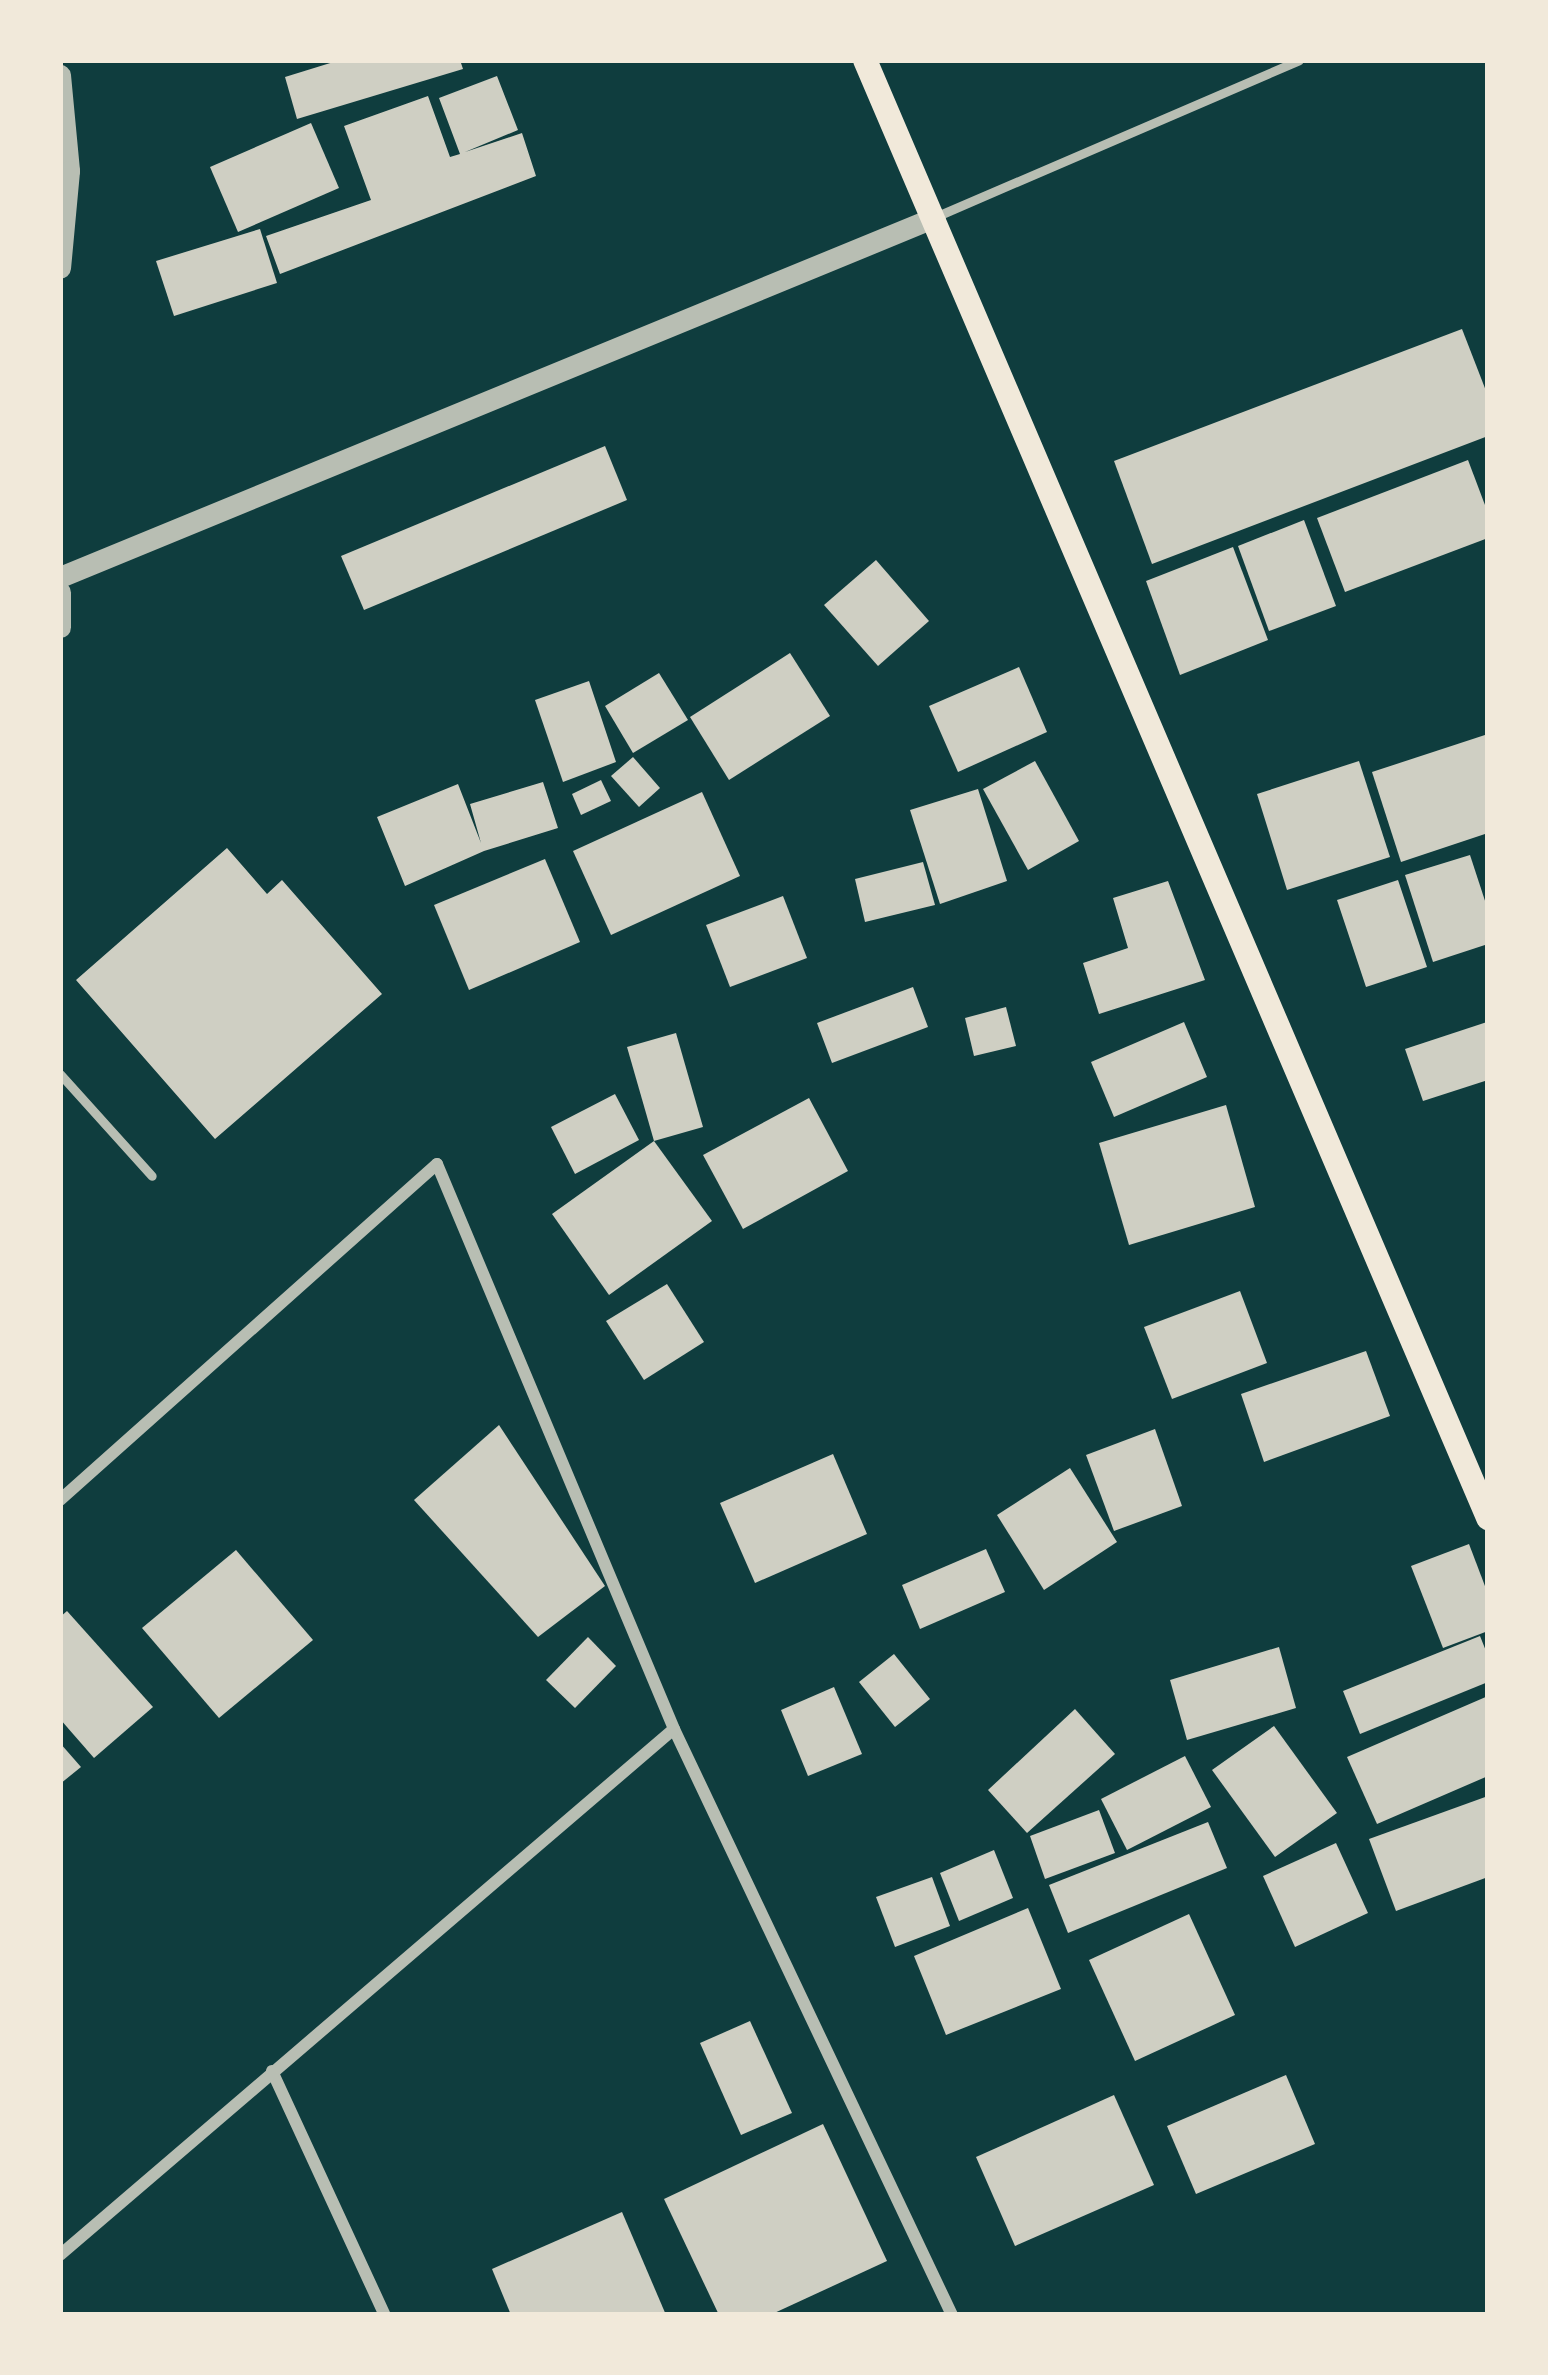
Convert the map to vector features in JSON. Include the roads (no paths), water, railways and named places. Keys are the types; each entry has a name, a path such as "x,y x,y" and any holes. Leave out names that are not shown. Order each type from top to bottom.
{"main road":[{"path":"865,60 1488,1518"}],"street":[{"path":"60,75 64,172 60,268"},
{"path":"60,577 935,217"},
{"path":"60,592 60,627"},
{"path":"60,1500 437,1164 674,1729 952,2315"},
{"path":"60,2255 674,1729"},
{"path":"272,2071 385,2315"}],"lane":[{"path":"935,217 1299,60"},
{"path":"60,1074 152,1176"}]}
